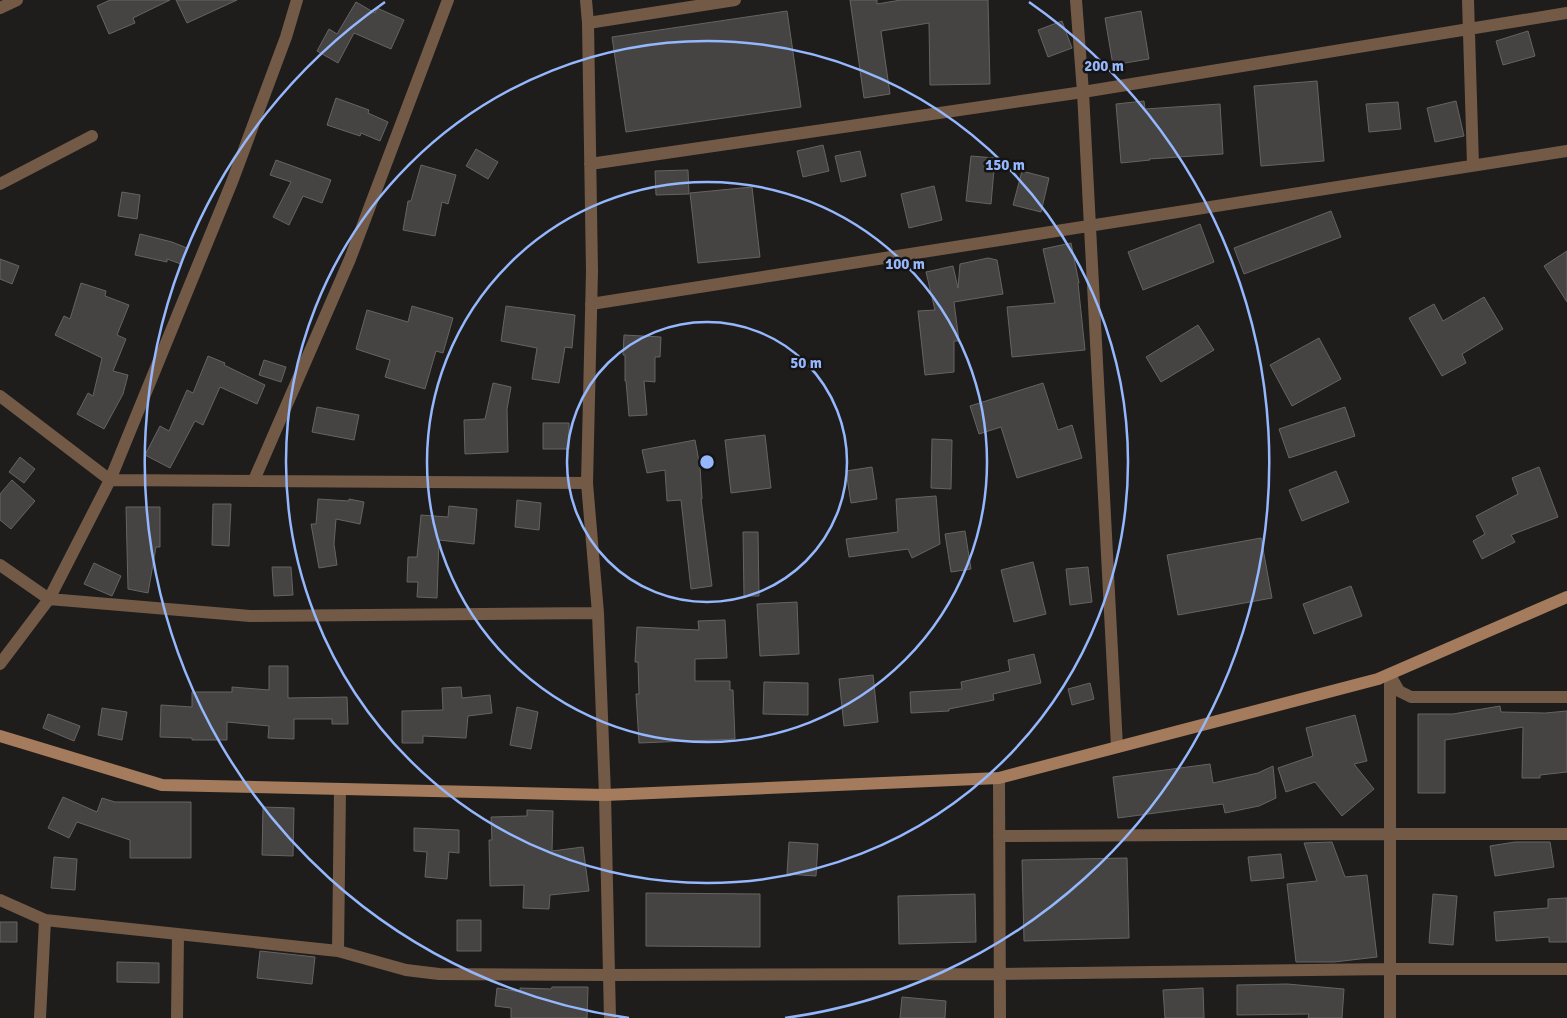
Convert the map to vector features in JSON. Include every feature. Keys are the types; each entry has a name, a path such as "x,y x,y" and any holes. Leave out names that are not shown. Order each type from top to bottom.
{"main road":[{"path":"0,736 162,785 605,794 999,778 1378,679 1567,597"}],"street":[{"path":"0,8 17,0"},
{"path":"0,664 48,599 110,480 232,182 286,37 297,0"},
{"path":"254,480 350,259 448,0"},
{"path":"586,0 588,23 591,304 587,483 598,613 605,794 610,1018"},
{"path":"588,23 735,0"},
{"path":"1076,0 1083,92 1116,748"},
{"path":"1468,0 1473,165"},
{"path":"590,164 1083,92 1567,13"},
{"path":"0,184 92,136"},
{"path":"591,304 1567,151"},
{"path":"0,396 110,480 587,483"},
{"path":"0,565 48,599 250,616 598,613"},
{"path":"1390,674 1399,691 1411,697 1567,696"},
{"path":"1390,674 1390,1018"},
{"path":"999,778 1000,1018"},
{"path":"338,951 340,789"},
{"path":"1000,836 1567,834"},
{"path":"0,900 45,920 338,951 406,970 431,973 609,976 1567,969"},
{"path":"40,1018 45,920"},
{"path":"177,1018 178,935"}],"building":[{"path":"110,0 170,0 133,18 135,23 109,34 97,6"},
{"path":"176,0 237,0 187,23"},
{"path":"850,0 877,0 877,4 901,0 988,0 990,84 930,85 929,23 881,31 890,94 864,98"},
{"path":"356,2 375,13 377,8 404,20 391,49 354,33 338,63 317,51 329,29 337,34"},
{"path":"787,11 801,107 626,132 612,37"},
{"path":"1141,11 1149,59 1113,65 1105,18"},
{"path":"1062,21 1072,48 1048,57 1038,30"},
{"path":"1528,31 1535,56 1503,65 1496,41"},
{"path":"1317,81 1324,161 1261,166 1254,86"},
{"path":"336,98 369,110 368,113 388,122 380,141 361,133 360,136 327,125"},
{"path":"1144,101 1145,109 1220,104 1223,154 1149,159 1121,163 1116,104"},
{"path":"1456,101 1464,136 1435,142 1427,108"},
{"path":"1398,102 1401,129 1369,132 1366,104"},
{"path":"823,145 829,171 803,177 797,151"},
{"path":"476,149 498,162 488,179 466,166"},
{"path":"860,151 866,176 841,182 835,156"},
{"path":"971,156 995,158 991,204 966,201"},
{"path":"276,160 331,180 322,203 303,196 289,225 273,217 291,182 270,175"},
{"path":"421,165 456,175 448,204 442,202 435,236 403,230 408,201 411,201"},
{"path":"688,170 689,194 656,195 655,171"},
{"path":"1022,171 1049,178 1041,212 1013,205"},
{"path":"934,186 942,220 909,228 901,194"},
{"path":"752,187 760,257 698,263 690,193"},
{"path":"122,192 140,195 137,219 118,216"},
{"path":"1331,211 1341,237 1244,274 1234,248"},
{"path":"1200,224 1214,262 1143,290 1128,252"},
{"path":"140,234 187,248 181,264 167,259 167,262 135,255"},
{"path":"1071,243 1079,283 1085,350 1012,357 1007,307 1055,303 1043,249"},
{"path":"1567,251 1567,302 1544,266"},
{"path":"988,258 997,260 1003,294 954,302 959,341 954,341 954,372 925,375 918,311 935,310 926,272 953,266 958,288 960,264"},
{"path":"0,259 19,266 12,284 0,279"},
{"path":"81,283 106,291 105,296 129,305 117,335 126,339 113,371 128,375 123,394 104,429 77,414 88,393 93,396 102,358 55,335 64,316 70,319"},
{"path":"1484,297 1503,329 1462,354 1466,363 1442,376 1409,318 1434,304 1443,321"},
{"path":"412,306 453,318 443,353 436,351 425,389 385,377 390,360 356,349 367,310 408,322"},
{"path":"506,306 575,315 572,348 565,347 559,383 532,379 537,348 501,341"},
{"path":"1198,325 1214,350 1161,382 1146,357"},
{"path":"624,335 661,337 660,357 655,357 655,382 644,381 647,415 629,416 625,381 625,355 623,355"},
{"path":"1319,338 1341,379 1292,406 1270,365"},
{"path":"208,356 265,385 257,404 220,387 203,425 195,421 170,468 145,455 160,426 169,431 187,390 193,393"},
{"path":"264,360 286,367 281,382 259,375"},
{"path":"493,383 511,387 507,409 508,452 465,454 464,420 485,419"},
{"path":"1043,383 1058,430 1072,425 1082,458 1017,478 1001,427 979,434 970,406"},
{"path":"317,407 359,415 354,440 312,432"},
{"path":"1345,407 1355,436 1289,458 1279,429"},
{"path":"543,423 569,423 569,449 543,449"},
{"path":"765,435 771,488 731,493 725,440"},
{"path":"932,439 952,440 951,489 931,488"},
{"path":"695,440 700,467 701,499 712,586 691,589 681,500 667,501 665,470 647,473 642,450"},
{"path":"20,457 35,469 24,483 9,472"},
{"path":"872,467 877,499 851,503 846,471"},
{"path":"1539,467 1558,517 1511,535 1515,542 1482,559 1473,541 1485,534 1476,516 1518,494 1512,478"},
{"path":"1336,471 1349,502 1302,521 1289,490"},
{"path":"12,480 35,501 11,529 0,520 0,494"},
{"path":"936,496 940,544 912,558 908,549 849,557 846,539 898,532 896,499"},
{"path":"318,499 349,501 349,499 364,502 360,524 336,519 334,544 337,565 319,568 311,524 316,524"},
{"path":"517,500 541,503 539,530 515,527"},
{"path":"213,504 231,504 229,546 212,545"},
{"path":"449,506 477,509 474,544 439,540 437,598 417,597 418,582 407,582 408,557 417,557 421,515 448,517"},
{"path":"126,507 160,507 160,547 156,547 148,593 128,589"},
{"path":"965,531 971,569 951,572 945,534"},
{"path":"743,532 758,532 759,596 744,596"},
{"path":"1261,538 1272,598 1178,615 1167,555"},
{"path":"1033,562 1046,614 1014,622 1001,570"},
{"path":"94,563 121,576 112,596 84,584"},
{"path":"272,567 291,567 293,595 274,596"},
{"path":"1088,567 1092,602 1070,605 1066,569"},
{"path":"1351,586 1362,616 1314,634 1303,604"},
{"path":"797,602 799,654 760,656 757,604"},
{"path":"725,620 727,658 695,659 695,681 730,681 730,690 733,690 735,739 639,743 636,694 639,694 638,662 635,662 637,627 699,630 698,621"},
{"path":"1034,654 1041,683 993,694 994,700 949,709 949,711 911,713 910,692 962,689 961,682 1010,671 1008,660"},
{"path":"269,666 288,666 288,698 347,697 348,724 332,724 332,719 294,719 294,739 268,738 269,726 227,722 227,740 192,740 192,738 160,737 161,705 192,707 192,692 232,692 232,687 269,690"},
{"path":"873,675 878,722 844,726 839,679"},
{"path":"764,682 808,683 808,715 763,714"},
{"path":"1090,683 1094,699 1072,705 1068,689"},
{"path":"461,687 462,698 490,695 492,713 468,716 466,738 423,736 423,743 402,743 402,711 443,710 442,688"},
{"path":"1500,706 1501,712 1545,713 1567,711 1567,772 1540,775 1540,778 1522,778 1523,727 1445,740 1445,793 1418,793 1418,714 1453,714"},
{"path":"517,707 538,712 531,749 510,745"},
{"path":"102,708 127,712 122,740 98,735"},
{"path":"48,714 80,726 74,741 43,728"},
{"path":"1355,715 1367,761 1354,764 1374,789 1342,816 1315,782 1286,792 1278,768 1313,756 1306,728"},
{"path":"1210,764 1213,783 1258,773 1273,766 1276,798 1259,806 1225,813 1223,804 1118,818 1113,777"},
{"path":"63,797 97,812 102,798 115,802 191,802 191,858 130,858 130,840 77,822 69,838 48,828"},
{"path":"263,807 294,808 293,856 262,855"},
{"path":"527,810 553,811 552,851 583,847 589,891 550,895 549,909 523,908 524,885 490,886 489,840 492,840 491,817 527,816"},
{"path":"414,828 459,830 459,853 449,852 447,879 425,877 427,852 414,851"},
{"path":"789,842 818,844 816,876 787,874"},
{"path":"1332,842 1345,877 1367,875 1377,957 1334,962 1296,962 1287,884 1317,881 1304,843"},
{"path":"1515,842 1550,842 1554,867 1495,876 1490,846"},
{"path":"1281,854 1284,878 1251,881 1248,857"},
{"path":"54,857 77,859 75,890 51,888"},
{"path":"1127,858 1129,938 1024,941 1022,860"},
{"path":"646,893 760,894 760,947 646,946"},
{"path":"975,894 976,942 899,944 898,896"},
{"path":"1433,894 1457,896 1453,945 1429,943"},
{"path":"1567,898 1567,942 1549,942 1549,937 1496,941 1494,912 1548,908 1548,899"},
{"path":"457,920 481,920 481,951 457,951"},
{"path":"0,922 17,922 17,942 0,942"},
{"path":"260,951 315,957 312,984 257,978"},
{"path":"117,962 159,963 159,983 117,982"},
{"path":"1287,984 1344,989 1342,1018 1308,1018 1309,1014 1237,1015 1237,985"},
{"path":"552,987 588,987 587,1018 511,1018 511,1008 495,1006 497,988 520,992 520,988 551,989"},
{"path":"1203,988 1204,1018 1165,1018 1163,990"},
{"path":"902,997 946,1001 945,1018 900,1018"}]}
